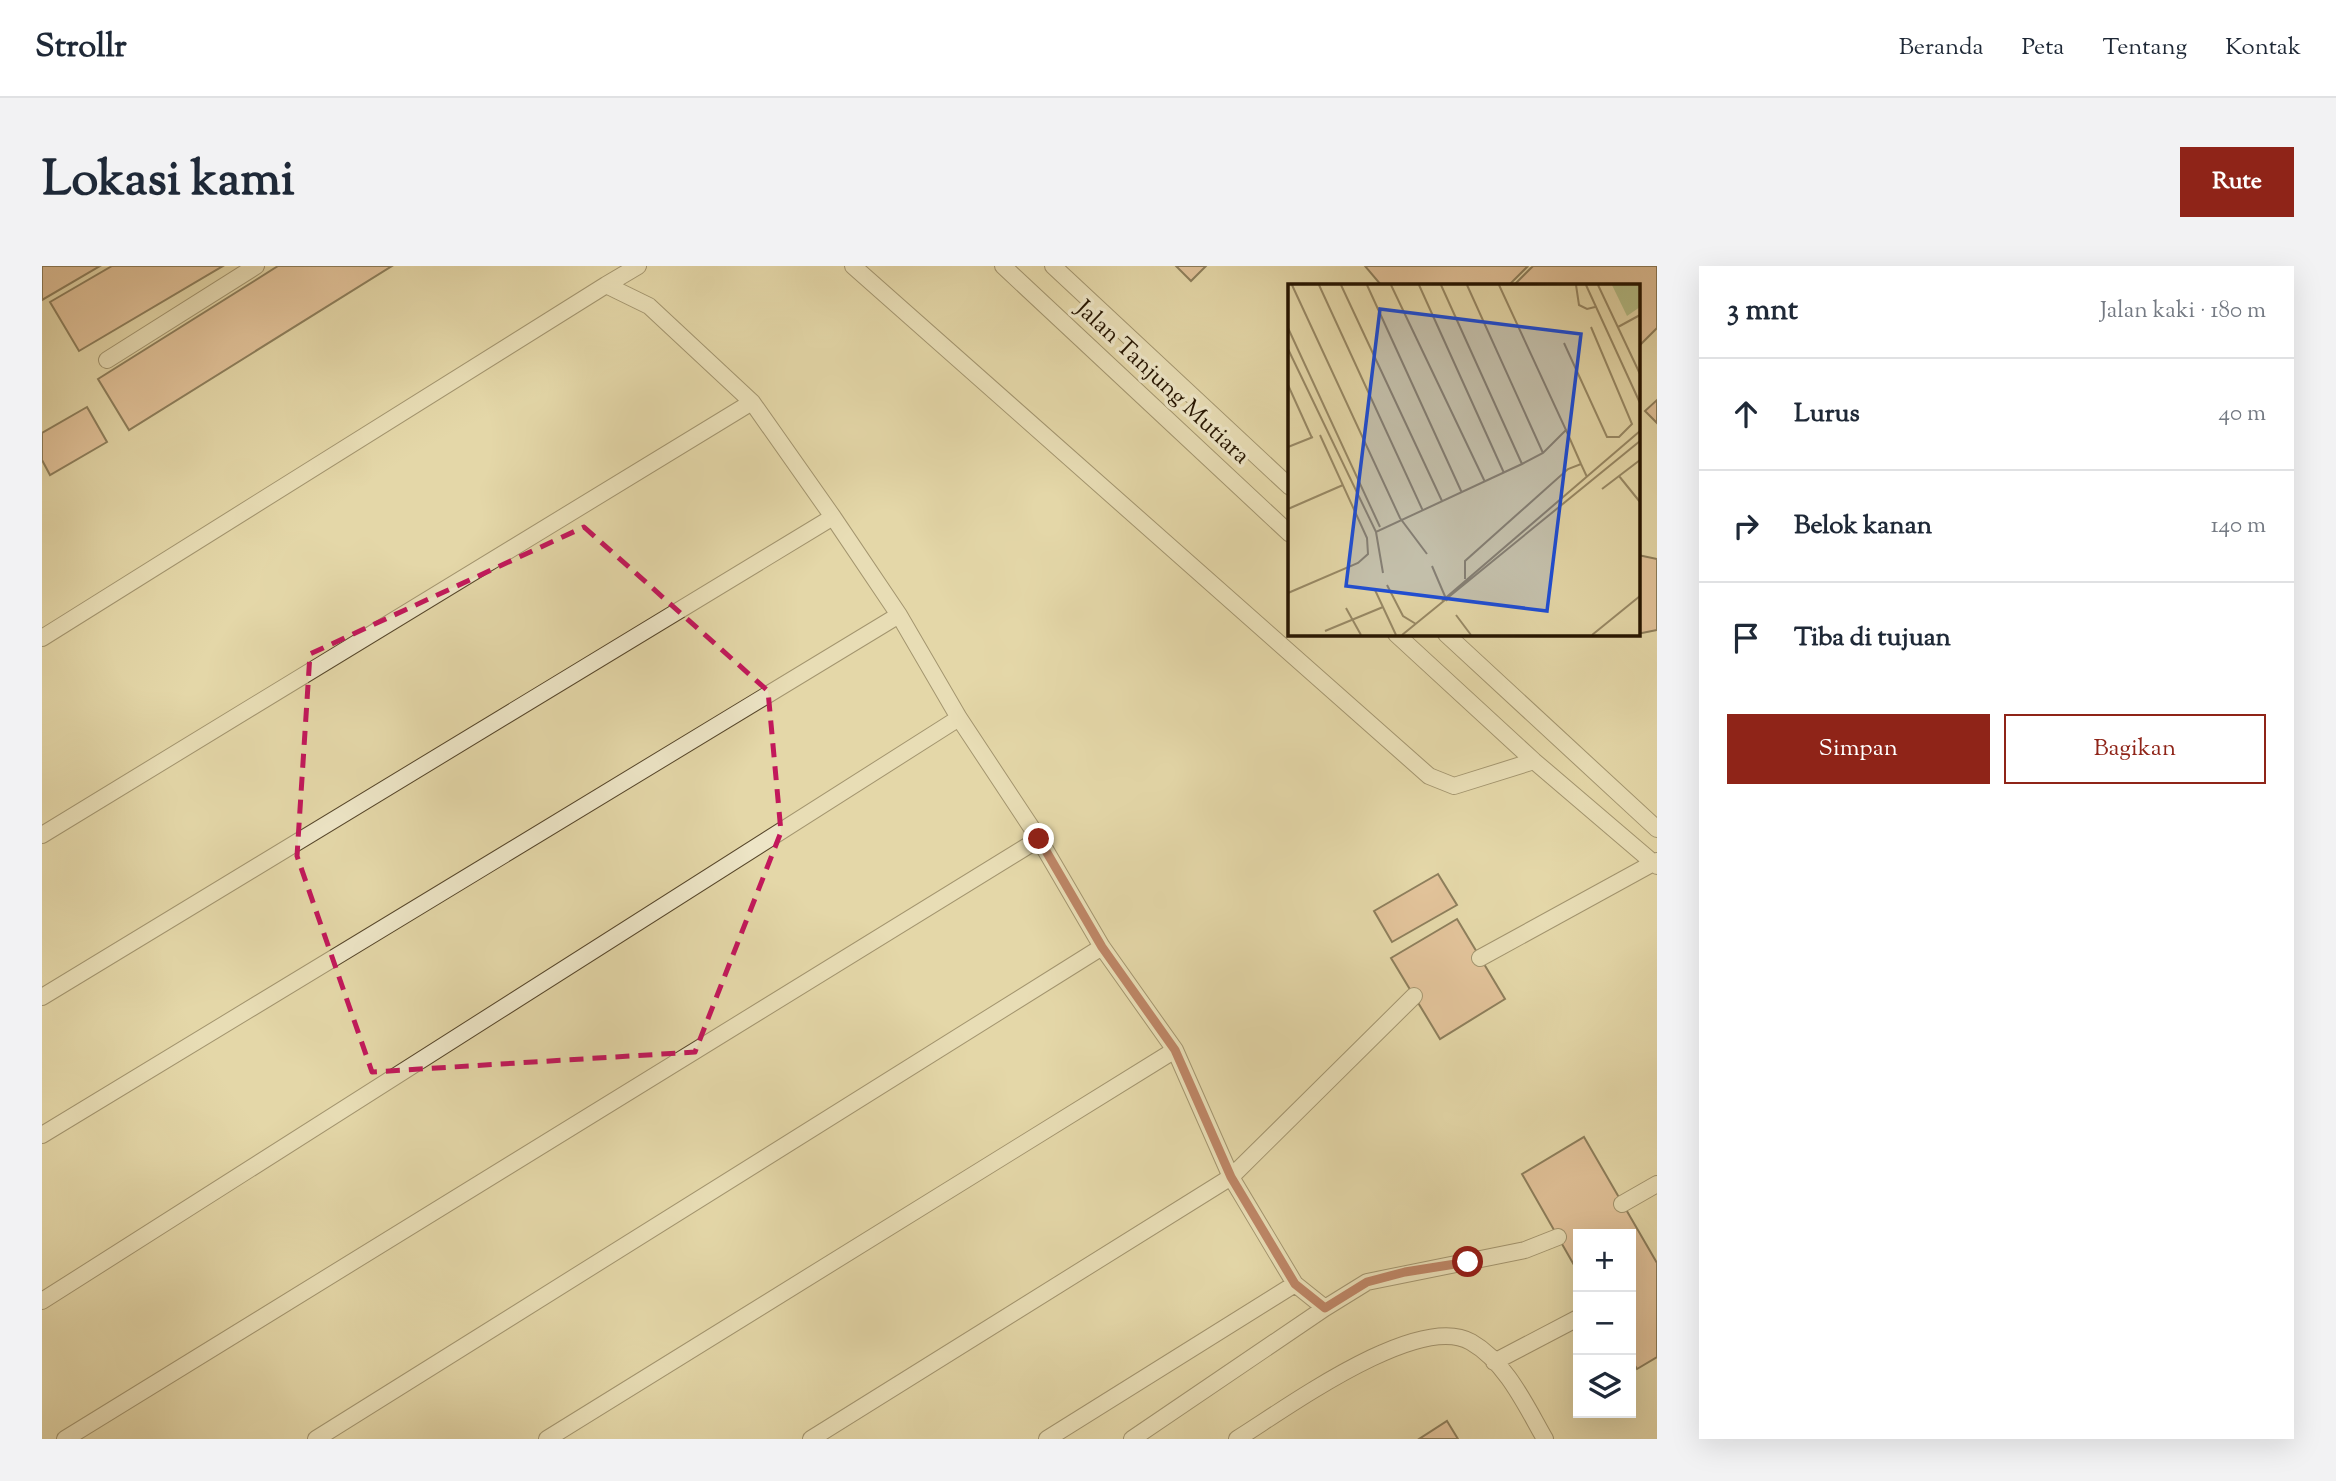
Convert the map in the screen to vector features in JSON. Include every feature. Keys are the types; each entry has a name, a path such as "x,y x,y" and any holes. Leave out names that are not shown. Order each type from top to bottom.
{"lane":[{"path":"107,360 256,266"},
{"path":"42,638 638,266"},
{"path":"853,266 1429,776 1454,786 1534,761"},
{"name":"Jalan Tanjung Mutiara","path":"1003,266 1288,532"},
{"name":"Jalan Tanjung Mutiara","path":"1053,266 1288,485"},
{"path":"606,285 649,306 752,402 834,517 899,615 959,718 1039,839 1102,947 1175,1050 1231,1177 1295,1284 1325,1308"},
{"path":"42,835 752,402"},
{"path":"42,997 834,517"},
{"path":"42,1135 899,615"},
{"path":"1397,635 1534,761 1656,864 1480,958"},
{"path":"1447,635 1657,829"},
{"path":"42,1301 959,718"},
{"path":"65,1439 1039,839"},
{"path":"316,1439 1102,947"},
{"path":"811,1439 1231,1177 1414,996"},
{"path":"547,1439 1175,1050"},
{"path":"1622,1204 1657,1184"},
{"path":"1132,1439 1367,1282 1525,1250 1558,1237"},
{"path":"1047,1439 1295,1284"},
{"path":"1494,1362 1573,1321"},
{"path":"1237,1439 1370,1356 1413,1342 1456,1336 1473,1342 1494,1362 1516,1388 1545,1439"}],"highlighted area":[{"path":"584,527 768,691 781,832 695,1052 372,1072 297,856 310,654"}],"building":[{"path":"42,266 100,266 42,300"},
{"path":"112,266 223,266 79,351 50,302"},
{"path":"278,266 392,266 129,430 98,379"},
{"path":"1176,266 1206,266 1191,281"},
{"path":"1365,266 1528,266 1510,284 1380,284"},
{"path":"1533,266 1657,266 1657,328 1640,345 1640,284 1515,284"},
{"path":"1657,400 1657,423 1645,411"},
{"path":"87,407 107,442 50,475 42,460 42,433"},
{"path":"1640,555 1657,559 1657,630 1642,633"},
{"path":"1438,874 1457,905 1392,942 1374,911"},
{"path":"1457,919 1505,999 1440,1039 1391,958"},
{"path":"1584,1137 1657,1263 1657,1357 1636,1367 1636,1229 1573,1229 1573,1263 1522,1174"},
{"path":"1447,1421 1458,1439 1419,1439"}],"route":[{"path":"1039,839 1102,947 1175,1050 1231,1177 1295,1284 1325,1308 1367,1282 1405,1272 1468,1262"}]}
